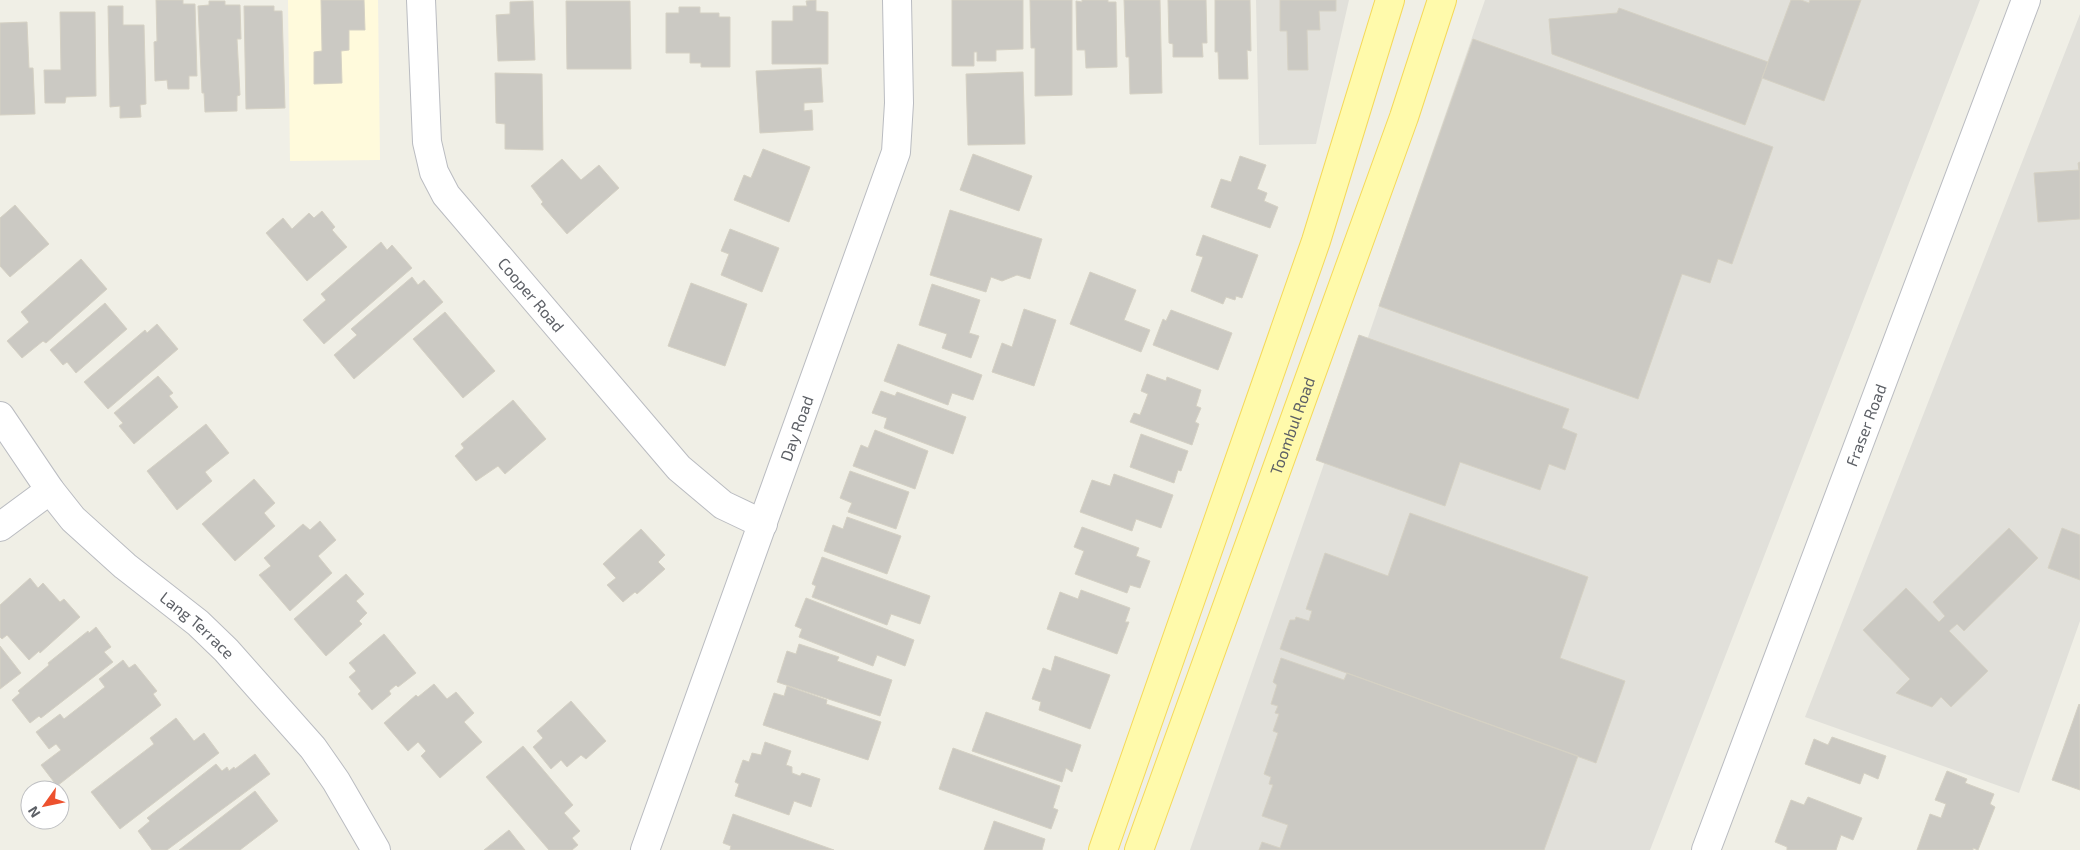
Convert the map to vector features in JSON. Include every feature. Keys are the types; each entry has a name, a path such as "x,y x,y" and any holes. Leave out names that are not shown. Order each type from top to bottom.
{"main road":[{"path":"1103,850 1316,241 1390,0"},
{"name":"Toombul Road","path":"1139,850 1404,117 1442,0"}],"street":[{"name":"Cooper Road","path":"422,0 427,142 434,172 446,195 680,468 723,505 763,524"},
{"name":"Day Road","path":"645,850 896,152 899,103 897,0"},
{"name":"Fraser Road","path":"1706,850 2026,0"},
{"name":"Lang Terrace","path":"0,416 50,490 73,519 97,543 198,623 226,650 313,748 336,781 376,850"},
{"path":"0,527 50,490"}],"shaded area":[{"path":"288,0 378,0 380,160 290,161"},
{"path":"1256,0 1349,0 1316,144 1259,145"},
{"path":"1485,0 1980,0 1650,850 1190,850"},
{"path":"2080,14 2080,621 2019,793 1805,717"}],"building":[{"path":"156,0 183,0 183,4 195,4 197,76 189,76 189,89 168,89 167,80 155,81 154,42 157,41"},
{"path":"321,0 364,0 365,30 349,30 349,50 341,51 342,83 314,84 314,52 322,51"},
{"path":"816,0 816,11 828,12 828,64 772,64 772,21 793,21 793,6 807,6 806,1"},
{"path":"952,0 1023,0 1023,49 996,50 996,61 977,61 977,52 974,52 974,66 952,66"},
{"path":"1030,0 1072,0 1072,95 1035,96 1035,48 1031,48"},
{"path":"1082,0 1108,0 1108,2 1116,2 1117,67 1086,68 1085,50 1077,50 1076,1 1082,2"},
{"path":"1124,0 1160,0 1162,93 1130,94 1129,57 1126,57"},
{"path":"1168,0 1206,0 1207,43 1202,43 1203,57 1173,57 1173,44 1169,43"},
{"path":"1215,0 1250,0 1251,51 1247,50 1248,79 1219,79 1218,52 1215,52"},
{"path":"1280,0 1336,0 1336,11 1319,11 1320,30 1307,30 1308,70 1288,70 1287,31 1280,31"},
{"path":"1791,0 1801,0 1809,3 1810,0 1861,0 1824,101 1762,78"},
{"path":"209,1 225,1 225,5 240,5 241,39 237,39 240,95 237,96 237,111 205,112 204,93 202,93 198,6 209,5"},
{"path":"533,1 535,60 498,61 496,15 510,14 510,2"},
{"path":"566,1 630,1 631,69 567,69"},
{"path":"108,6 123,6 123,25 144,25 146,104 140,105 141,117 120,118 120,106 110,107"},
{"path":"244,6 274,6 274,11 282,11 285,108 246,109"},
{"path":"679,7 700,7 700,13 719,13 719,17 730,17 730,67 701,67 701,63 690,63 690,53 666,53 666,13 679,13"},
{"path":"1619,8 1768,62 1745,125 1552,54 1549,19 1617,13"},
{"path":"60,12 95,12 96,96 66,97 65,103 45,103 44,70 61,70"},
{"path":"27,22 29,68 33,68 35,114 0,115 0,23"},
{"path":"1473,39 1773,147 1732,264 1718,259 1710,283 1682,274 1638,399 1379,306"},
{"path":"821,68 823,102 804,103 804,111 812,110 813,130 760,133 756,71"},
{"path":"1023,72 1025,144 968,145 966,74"},
{"path":"495,73 542,74 543,150 505,149 505,124 496,123"},
{"path":"763,149 810,167 789,222 734,200 744,175 751,178"},
{"path":"973,154 1032,176 1019,211 960,190"},
{"path":"1240,156 1266,165 1257,189 1267,193 1264,201 1278,207 1270,228 1211,207 1221,179 1231,182"},
{"path":"562,159 581,180 599,165 619,188 567,234 541,204 543,202 531,186"},
{"path":"2080,162 2080,219 2038,222 2034,173 2079,170 2078,163"},
{"path":"15,205 49,244 10,277 0,266 0,218"},
{"path":"950,210 1042,239 1030,279 1017,275 1002,281 991,277 986,292 930,275"},
{"path":"322,211 335,227 332,230 347,247 307,281 266,233 283,218 292,229 309,213 314,218"},
{"path":"730,229 779,248 762,292 721,275 729,254 721,251"},
{"path":"1203,235 1258,255 1242,298 1236,296 1235,300 1226,297 1223,304 1191,291 1203,257 1196,255"},
{"path":"381,242 387,250 392,245 412,268 324,344 303,320 326,300 321,294"},
{"path":"81,259 107,289 46,343 43,341 22,358 7,341 29,322 21,312"},
{"path":"1090,272 1136,290 1124,320 1150,330 1141,352 1070,324"},
{"path":"412,277 418,285 424,280 443,302 354,379 334,355 357,335 351,329"},
{"path":"691,283 747,304 725,366 668,346"},
{"path":"932,284 980,300 969,333 979,336 971,358 942,348 947,334 919,325"},
{"path":"105,303 127,329 76,373 67,362 63,365 50,350"},
{"path":"1024,309 1056,320 1034,386 992,372 1002,343 1012,347"},
{"path":"1171,310 1232,333 1218,370 1153,345 1163,319 1166,321"},
{"path":"445,312 495,371 463,398 413,339"},
{"path":"157,324 178,349 108,409 84,382 145,330 147,333"},
{"path":"1359,335 1569,409 1562,428 1577,434 1565,470 1549,464 1540,490 1460,462 1445,506 1316,460"},
{"path":"898,344 982,375 973,400 952,393 948,405 884,381"},
{"path":"1147,374 1166,381 1167,377 1201,390 1196,406 1201,408 1195,422 1199,424 1192,445 1130,422 1134,413 1140,415 1148,394 1141,391"},
{"path":"158,376 173,393 169,396 178,407 134,444 119,426 123,423 114,413"},
{"path":"881,391 895,396 897,392 966,417 953,454 884,428 887,418 872,413"},
{"path":"513,400 546,439 505,474 498,466 476,481 455,456 464,448 461,444"},
{"path":"206,424 229,453 205,472 212,481 177,510 147,471"},
{"path":"875,430 928,451 915,489 853,466 861,445 868,448"},
{"path":"1141,434 1188,451 1181,471 1178,470 1174,483 1130,467"},
{"path":"850,471 909,492 896,529 848,512 852,503 840,498"},
{"path":"1114,474 1173,495 1161,528 1136,519 1132,531 1080,512 1092,480 1110,486"},
{"path":"254,479 275,503 264,513 275,526 235,561 202,524"},
{"path":"1410,513 1588,577 1560,658 1625,681 1596,763 1280,649 1290,620 1295,620 1296,617 1309,621 1312,611 1306,609 1325,553 1388,576"},
{"path":"847,517 901,536 887,574 824,551 833,525 843,529"},
{"path":"320,521 336,540 318,556 332,573 290,611 259,575 271,566 264,558 303,524 310,530"},
{"path":"1082,527 1139,548 1136,556 1150,561 1140,588 1130,585 1127,593 1075,574 1084,551 1074,547"},
{"path":"2009,528 2038,558 1964,631 1957,624 1949,631 1988,671 1951,707 1941,697 1932,707 1896,693 1910,679 1863,630 1906,588 1939,622 1945,616 1933,602"},
{"path":"2062,528 2080,535 2080,580 2048,568"},
{"path":"641,529 665,555 658,562 665,569 637,594 635,592 623,602 607,585 616,578 603,564"},
{"path":"822,557 930,596 920,624 891,614 887,625 812,597 816,586 812,584"},
{"path":"346,574 364,594 356,601 367,613 359,621 362,624 326,656 294,619"},
{"path":"30,578 38,588 43,583 60,602 64,599 80,617 40,653 39,651 29,660 7,635 2,639 0,637 0,605"},
{"path":"1081,590 1130,608 1125,622 1129,622 1117,654 1047,629 1060,592 1078,599"},
{"path":"806,598 914,640 905,666 877,655 873,666 799,637 802,629 795,626"},
{"path":"96,627 111,647 104,652 113,662 41,718 39,716 30,723 12,700 20,693 18,691 49,665 48,663 88,631 89,633"},
{"path":"384,634 416,673 398,687 396,685 389,691 391,694 372,710 358,694 361,691 349,677 356,671 349,663"},
{"path":"799,644 839,657 837,661 892,680 880,716 777,682 787,651 796,654"},
{"path":"0,646 21,673 0,689"},
{"path":"1055,656 1110,675 1090,729 1039,710 1041,702 1032,699 1043,668 1051,671"},
{"path":"1281,658 1344,680 1347,673 1578,756 1544,850 1259,850 1262,842 1280,848 1288,825 1262,816 1273,785 1269,784 1271,777 1264,774 1278,733 1273,731 1279,714 1275,713 1278,706 1271,704 1277,685 1273,682"},
{"path":"123,660 129,668 135,664 157,691 153,694 161,705 65,780 52,780 41,765 61,750 56,744 49,749 36,732 60,714 64,719 105,687 99,679"},
{"path":"434,684 447,699 456,692 474,713 464,722 482,742 440,778 421,756 426,751 418,742 408,751 384,723 416,695 418,697"},
{"path":"787,686 827,700 826,704 881,722 868,760 763,725 774,693 784,696"},
{"path":"571,701 606,741 586,759 581,755 567,767 561,760 551,769 533,747 543,738 537,731"},
{"path":"2080,705 2080,790 2052,780"},
{"path":"986,712 1081,745 1072,772 1066,768 1062,782 972,751"},
{"path":"176,718 194,741 204,733 219,753 120,829 91,792 154,744 150,738"},
{"path":"1832,737 1886,756 1878,779 1864,773 1860,784 1805,764 1814,739 1828,745"},
{"path":"765,742 791,751 786,765 792,767 792,773 800,776 802,773 820,779 811,807 794,801 789,815 735,796 739,784 735,782 743,760 749,762 752,753 761,755"},
{"path":"523,746 573,805 564,813 580,831 572,838 578,845 572,850 549,850 486,777"},
{"path":"953,748 1060,786 1053,808 1058,810 1051,829 939,789"},
{"path":"255,754 270,774 167,850 152,850 138,831 150,821 147,818 216,764 222,771 227,767 229,771 234,767 235,769"},
{"path":"1947,771 1967,779 1965,783 1994,794 1990,804 1995,807 1978,850 1973,848 1973,850 1917,850 1930,814 1941,818 1946,804 1935,800"},
{"path":"255,791 278,821 240,850 179,850"},
{"path":"1808,797 1862,818 1853,840 1841,835 1836,850 1787,850 1787,847 1775,842 1791,800 1804,805"},
{"path":"733,814 834,850 730,850 731,846 723,843"},
{"path":"994,821 1045,839 1042,850 984,850"},
{"path":"509,830 525,850 484,850"}]}
